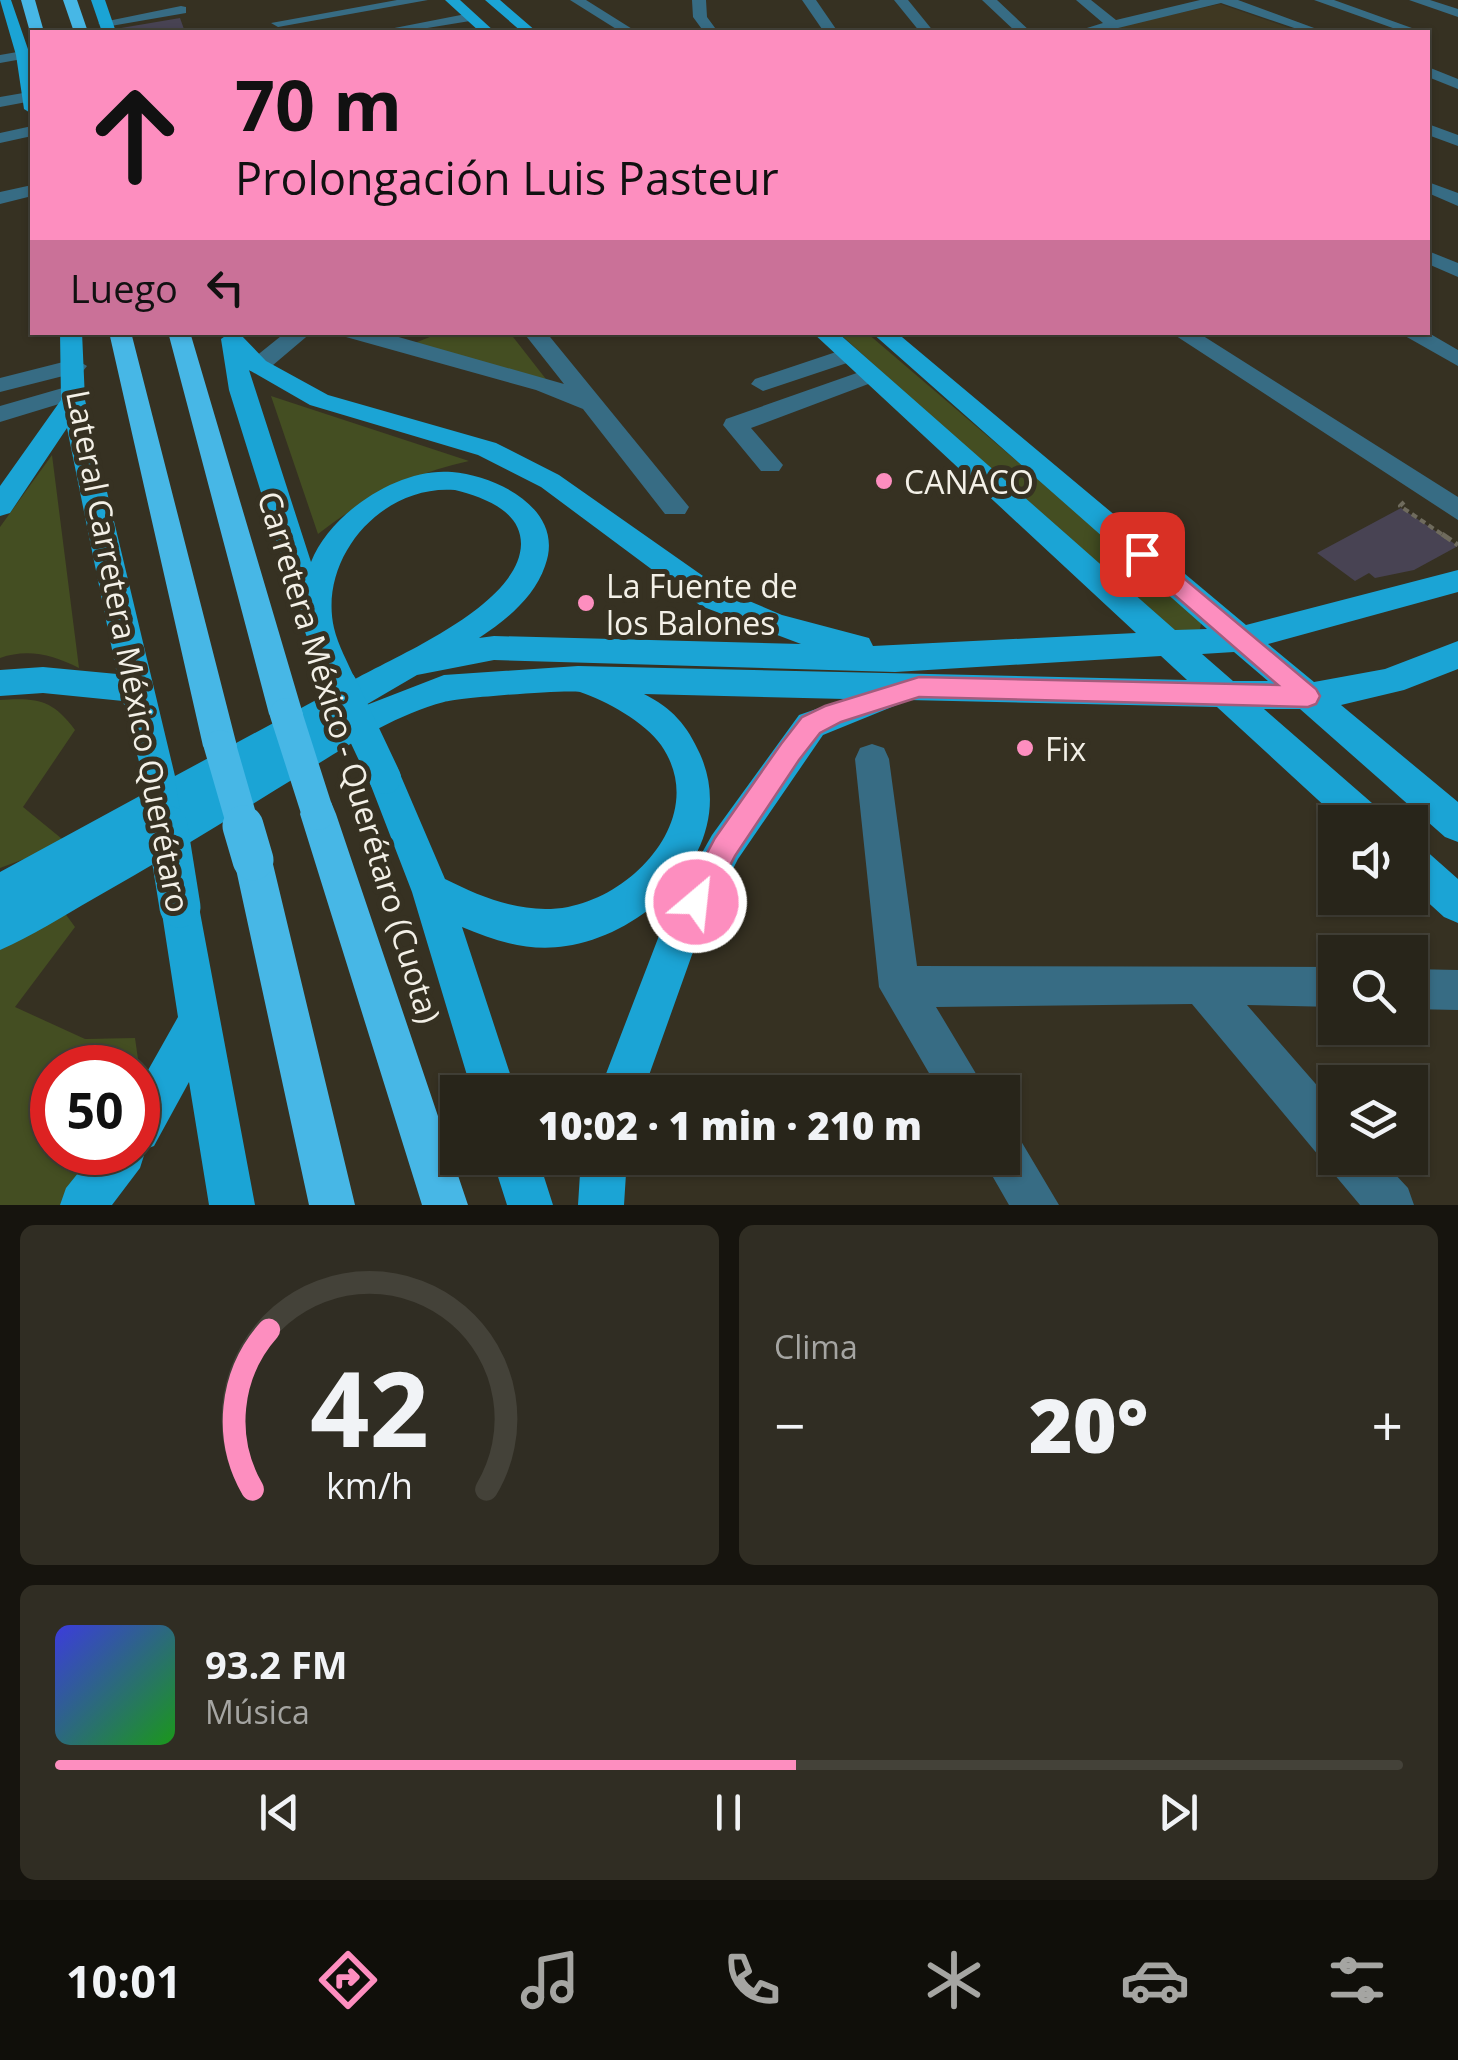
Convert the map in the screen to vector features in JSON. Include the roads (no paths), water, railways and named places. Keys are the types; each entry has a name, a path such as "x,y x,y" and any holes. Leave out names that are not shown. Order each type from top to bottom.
{"highway":[{"path":"8,20 20,0"},
{"path":"28,0 36,30"},
{"path":"70,0 80,30"},
{"path":"121,335 220,746 253,860 332,1205"},
{"name":"Carretera México - Querétaro (Cuota)","path":"184,341 286,714 446,1205"}],"main road":[{"path":"4,0 22,53 30,97"},
{"path":"452,0 486,30"},
{"path":"492,0 528,30"},
{"name":"Lateral Carretera México Querétaro","path":"70,335 74,386 136,690 159,780 232,1205"},
{"path":"237,335 258,366 319,400 486,450 550,481 698,588 745,613 895,658"},
{"path":"237,335 241,390 318,627 430,892 489,1075"},
{"path":"826,335 1348,805"},
{"path":"885,335 1458,824"},
{"path":"0,506 74,386"},
{"path":"0,892 410,664 490,613 516,588 531,566 534,534 526,513 507,497 447,480 378,501 334,542 321,571 318,627"},
{"path":"410,664 494,648 895,658 1240,639 1458,581"},
{"path":"0,930 388,709 444,688 486,682 578,679 1308,696 1350,692 1449,661"},
{"path":"430,892 480,918 534,928 586,923 634,900 678,857 696,806 688,763 676,738 650,714 578,679"},
{"path":"0,684 43,680 136,690"},
{"path":"628,1075 681,929 725,847 790,752 811,725 822,719 919,687"},
{"path":"1428,877 1458,904"},
{"path":"160,1091 198,1024"},
{"path":"83,1205 106,1175"},
{"path":"520,1175 530,1205"},
{"path":"601,1205 603,1175"}],"street":[{"path":"278,22 420,0"},
{"path":"578,0 627,30"},
{"path":"699,0 700,16 710,30"},
{"path":"809,0 831,30"},
{"path":"901,0 925,30"},
{"path":"990,0 1022,30"},
{"path":"1082,0 1114,25"},
{"path":"1090,30 1217,0"},
{"path":"1224,0 1312,30"},
{"path":"1321,0 1413,30"},
{"path":"1416,0 1458,13"},
{"path":"103,13 181,12"},
{"path":"393,30 471,17"},
{"path":"1426,30 1458,21"},
{"path":"0,57 22,53"},
{"path":"1430,73 1452,89"},
{"path":"0,102 30,103"},
{"path":"1430,130 1458,141"},
{"path":"0,138 30,131"},
{"path":"1430,187 1458,200"},
{"path":"0,198 30,191"},
{"path":"1430,258 1458,271"},
{"path":"258,366 297,335"},
{"path":"365,335 544,385 588,403"},
{"path":"536,335 675,507"},
{"path":"1186,335 1458,510"},
{"path":"1414,335 1458,359"},
{"path":"763,384 848,355"},
{"path":"770,466 734,425 870,375"},
{"path":"0,385 74,386"},
{"path":"0,414 74,386"},
{"path":"872,759 899,987 954,1075"},
{"path":"1201,984 1318,1120"},
{"path":"899,987 1318,987"},
{"path":"1428,989 1458,990"},
{"path":"1017,1175 1036,1205"},
{"path":"1365,1175 1392,1205"}],"place":[{"name":"CANACO","path":"884,481"},
{"name":"La Fuente de los Balones","path":"586,603"},
{"name":"Fix","path":"1025,748"}]}
